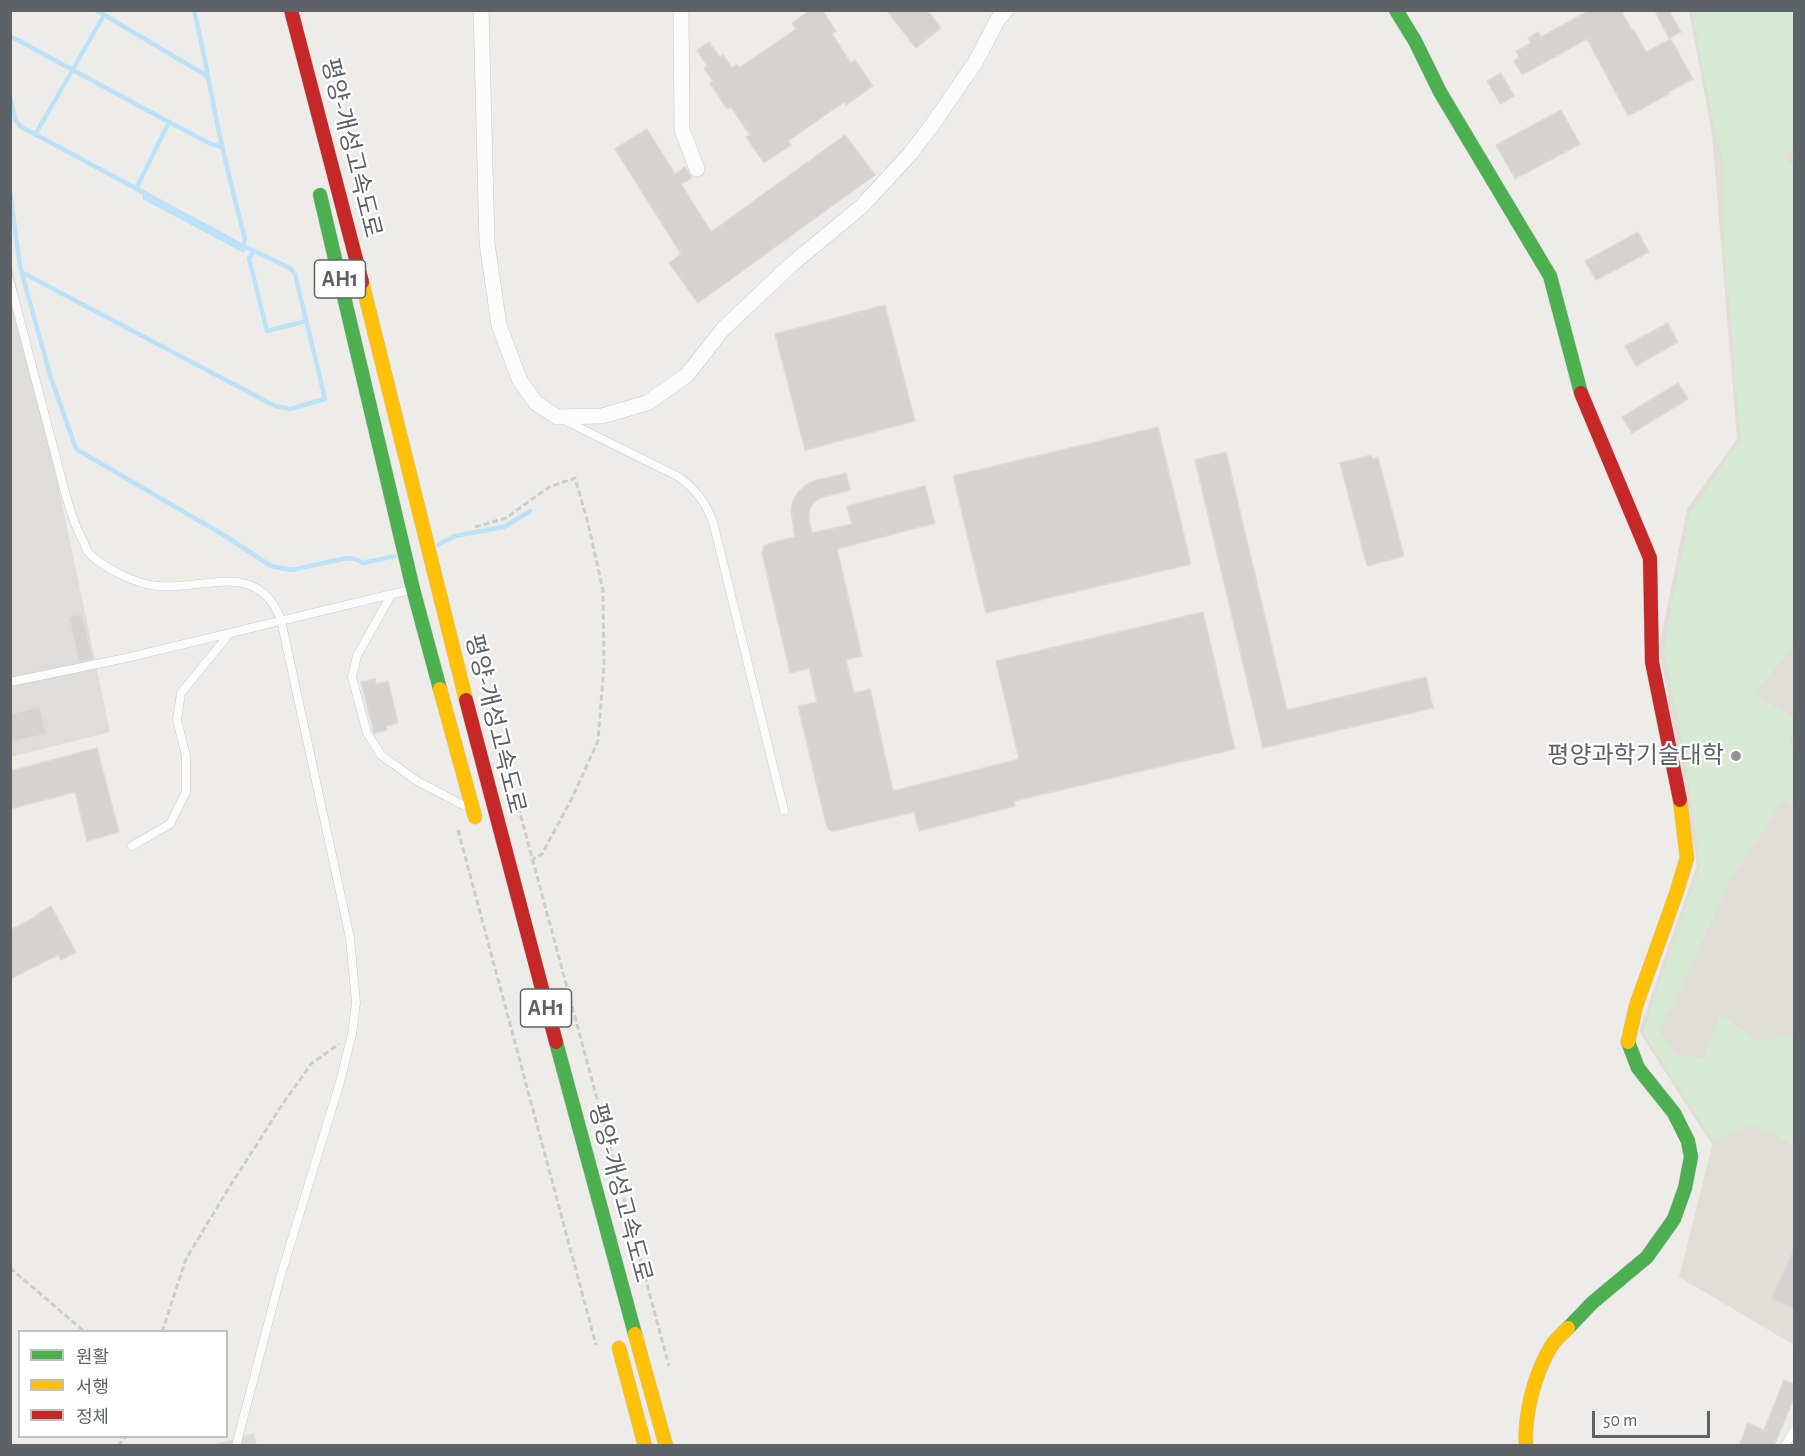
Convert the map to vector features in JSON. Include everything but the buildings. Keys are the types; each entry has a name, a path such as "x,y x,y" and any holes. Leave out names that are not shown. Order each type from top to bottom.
{"main road":[{"name":"평양-개성고속도로","path":"291,10 322,118 507,866 666,1446"},
{"path":"1396,10 1415,40 1440,92 1550,276 1582,396 1650,558 1652,662 1678,794 1687,858 1636,1006 1627,1040 1638,1068 1674,1113 1688,1141 1691,1156 1685,1188 1674,1219 1647,1257 1592,1303 1553,1344 1539,1372 1525,1429 1526,1446"},
{"name":"평양-개성고속도로","path":"318,184 412,583 479,831"},
{"path":"614,1331 645,1446"}],"street":[{"path":"481,10 487,243 499,325 520,381 536,403 557,417 602,416 647,403 687,375 723,329 792,264 862,206 910,154 975,63 998,19 1006,10"},
{"path":"681,10 682,130 697,169"}],"lane":[{"path":"10,282 74,525 89,552 109,568 142,583 159,586 226,581 253,586 277,608 350,939 356,1003 352,1034 340,1082 280,1278 236,1446"},
{"path":"557,417 680,477 705,503 713,522 784,810"},
{"path":"10,682 126,658 391,595 412,583"},
{"path":"391,595 357,656 352,677 367,733 381,755 417,781 473,810"},
{"path":"132,846 170,824 186,792 186,756 177,720 181,693 230,633"},
{"path":"1787,1445 1794,1431"}],"path":[{"path":"476,527 506,518 549,487 575,478 603,590 604,666 598,741 572,798 542,854 533,859 672,1377"},
{"path":"449,797 598,1353"},
{"path":"163,1330 186,1259 241,1168 311,1064 352,1034"},
{"path":"10,1268 83,1330"}],"shaded area":[{"name":"평양과학기술대학","path":"1689,11 1794,11 1794,1345 1679,1277 1712,1145 1639,1031 1697,865 1659,647 1687,509 1737,439 1712,134"},
{"path":"10,256 110,732 11,757 10,757"},
{"path":"254,1433 257,1445 209,1446"}],"green space":[{"name":"평양과학기술대학","path":"1692,11 1794,11 1794,148 1782,156 1794,166 1794,646 1753,695 1794,717 1794,738 1788,735 1794,755 1794,807 1782,798 1771,820 1728,884 1677,997 1659,1030 1677,1055 1703,1058 1721,1014 1757,1041 1794,1036 1794,1146 1772,1133 1751,1125 1713,1140 1643,1032 1700,867 1685,757 1664,649 1690,514 1741,438 1725,250 1724,161 1715,132"}],"waterway":[{"path":"96,10 207,76"},
{"path":"145,194 145,198 243,250 245,239 222,146 194,10"},
{"path":"35,135 104,15"},
{"path":"10,36 211,144 222,147"},
{"path":"10,97 15,119 20,126 239,244 290,268 295,274 325,399 290,409 275,406 23,273"},
{"path":"136,189 169,122"},
{"path":"10,192 20,266 50,375 76,449 227,537 271,566 291,570 347,558 363,563 395,556"},
{"path":"254,251 249,258 267,331 306,321"},
{"path":"438,545 455,536 504,527 530,511"}],"traffic: fast":[{"path":"1396,10 1415,41 1440,92 1550,276 1581,393"},
{"path":"320,195 413,589 440,689"},
{"path":"556,1042 635,1334"},
{"path":"1568,1328 1592,1303 1647,1257 1674,1219 1685,1188 1691,1157 1688,1141 1674,1113 1638,1068 1628,1042"}],"traffic: slow":[{"path":"362,282 466,700"},
{"path":"440,689 475,817"},
{"path":"1628,1042 1636,1006 1687,858 1680,800"},
{"path":"1526,1446 1529,1407 1540,1368 1552,1345 1568,1328"},
{"path":"635,1334 666,1446"},
{"path":"619,1348 645,1446"}],"traffic: jam":[{"path":"291,10 362,282"},
{"path":"1581,393 1650,558 1652,662 1680,800"},
{"path":"466,700 556,1042"}],"place":[{"name":"평양과학기술대학","path":"1736,756"}]}
